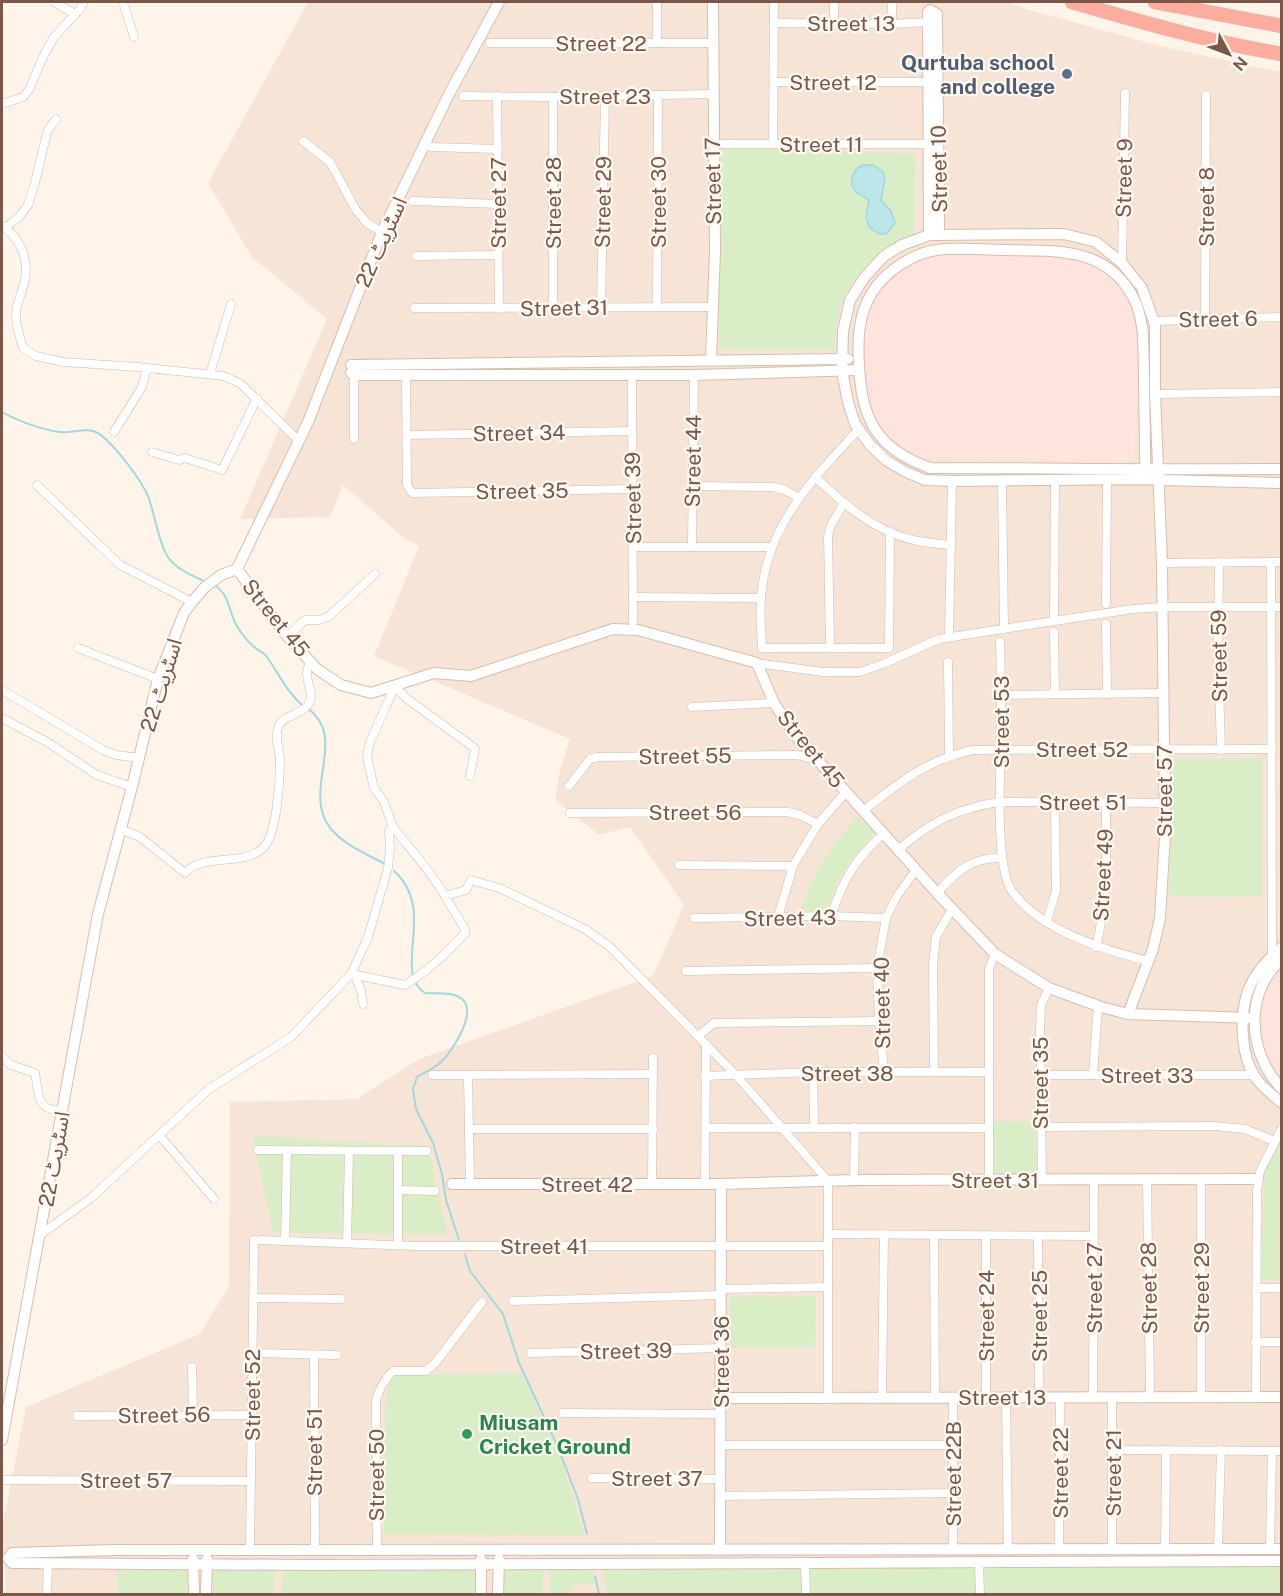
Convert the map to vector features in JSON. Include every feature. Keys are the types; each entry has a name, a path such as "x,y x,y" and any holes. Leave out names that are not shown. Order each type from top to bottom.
{"highway":[{"path":"1072,2 1158,28 1281,54"},
{"path":"1155,2 1281,26"}],"street":[{"path":"54,2 75,15"},
{"path":"2,104 23,97 29,90 54,37 84,2"},
{"path":"123,2 134,37"},
{"name":"اسٹریٹ 22","path":"2,1440 98,914 140,758 158,679 184,614 192,602 205,587 221,575 237,569 308,422 382,232 449,94 499,2"},
{"path":"657,2 657,43"},
{"name":"Street 17","path":"711,360 714,307 713,2"},
{"path":"773,144 774,2"},
{"path":"834,2 834,24"},
{"path":"892,2 892,24"},
{"name":"Street 10","path":"935,11 934,235 928,144 928,12 935,11"},
{"name":"Street 13","path":"774,23 928,22"},
{"name":"Street 22","path":"490,43 713,43"},
{"name":"Street 12","path":"774,82 928,82"},
{"name":"Street 9","path":"1122,263 1125,93"},
{"name":"Street 23","path":"463,96 713,94"},
{"name":"Street 8","path":"1205,320 1206,95"},
{"name":"Street 27","path":"497,96 499,309"},
{"name":"Street 29","path":"601,308 605,96"},
{"name":"Street 30","path":"657,308 658,96"},
{"name":"Street 28","path":"553,97 553,309"},
{"path":"56,119 47,132 28,205 20,216 3,226 18,240 25,262 25,279 18,299 16,316 23,348 36,356 63,362 224,375 256,398 298,440"},
{"path":"303,141 330,162 356,210 367,223 382,232"},
{"name":"Street 11","path":"713,144 928,144"},
{"path":"431,147 498,148"},
{"path":"413,201 498,204"},
{"name":"Street 57","path":"934,235 1064,234 1096,242 1122,263 1142,288 1154,321 1162,563 1166,803 1160,918 1148,961 1128,1014"},
{"path":"934,235 902,245 884,256 850,300 843,331 842,371 855,424 870,445 896,467 925,480 1107,480 1146,473"},
{"path":"996,250 997,236"},
{"path":"1146,473 1143,325 1132,295 1114,274 1090,258 1064,251 936,250 915,256 895,268 878,285 864,306 859,330 859,370 863,404 872,426 894,451 930,468 1025,468 1159,474 1214,475 1281,483"},
{"path":"416,256 498,255"},
{"path":"875,267 886,277"},
{"path":"210,374 231,304"},
{"name":"Street 31","path":"414,308 714,307"},
{"name":"Street 6","path":"1154,321 1281,317"},
{"path":"352,371 406,375 589,368 711,360 859,358"},
{"path":"114,432 142,387 147,368"},
{"path":"352,371 589,368 632,375 694,375 859,370"},
{"path":"352,371 354,439"},
{"path":"1143,372 1155,371"},
{"path":"406,375 406,435"},
{"name":"Street 39","path":"632,375 633,622"},
{"name":"Street 44","path":"692,547 694,375"},
{"path":"1155,394 1281,392"},
{"path":"152,452 179,460 185,458 222,470 256,398"},
{"path":"858,430 799,498 787,515 772,547 761,598 762,648 889,648 890,532"},
{"name":"Street 34","path":"406,435 632,431"},
{"name":"Street 35","path":"406,435 407,485 411,493 633,489"},
{"path":"896,467 902,456"},
{"path":"1025,468 1026,481"},
{"path":"1214,475 1281,469"},
{"path":"815,477 861,516 890,532 915,541 951,545"},
{"path":"1054,621 1055,480"},
{"path":"1106,604 1107,480"},
{"path":"949,637 952,481"},
{"path":"1002,481 1004,628"},
{"path":"37,485 120,565 192,602"},
{"path":"693,486 772,487 785,490 799,498"},
{"path":"830,648 828,536 831,525 844,503"},
{"path":"633,547 772,547"},
{"name":"Street 59","path":"1219,562 1221,750"},
{"path":"1271,562 1272,788 1277,957"},
{"path":"1162,563 1281,562"},
{"name":"Street 45","path":"237,569 287,637 317,669 341,685 371,693 434,673 471,676 613,629 638,630 758,663 774,703 814,759 995,954 1049,988 1128,1014 1254,1018"},
{"path":"287,637 305,620 319,620 328,617 375,574"},
{"path":"633,597 761,598"},
{"path":"758,663 823,672 860,672 921,646 949,637 1004,628 1133,609 1219,606 1281,607"},
{"path":"1106,624 1107,694"},
{"path":"1054,632 1055,694"},
{"name":"Street 53","path":"1000,642 1002,858 1004,873 1011,891 1021,902 1047,921 1078,939 1148,961"},
{"path":"78,648 158,679"},
{"path":"120,829 140,837 185,873 194,864 246,859 263,849 269,842 276,807 280,764 276,737 277,727 284,717 303,710 310,702 307,673 310,660"},
{"path":"948,662 949,756"},
{"path":"353,974 405,985 422,975 465,933 465,929 418,856 393,827 384,802 374,788 367,757 370,742 395,686 406,698 439,720 475,749 470,776"},
{"path":"2,690 104,750 116,755 140,758"},
{"path":"1001,695 1164,693"},
{"path":"692,706 774,703"},
{"path":"2,718 49,743 97,775 132,787"},
{"name":"Street 52","path":"863,811 904,778 949,756 972,750 1272,748"},
{"name":"Street 55","path":"569,786 590,759 598,757 797,755 814,759"},
{"path":"1272,788 1281,788"},
{"path":"778,917 793,866 818,824 846,792"},
{"name":"Street 51","path":"898,850 928,826 961,810 1000,802 1166,803"},
{"name":"Street 49","path":"1096,946 1103,917 1106,886 1106,802"},
{"path":"1047,921 1056,891 1055,803"},
{"name":"Street 56","path":"570,813 788,812 818,824"},
{"path":"40,1235 91,1198 209,1089 291,1037 353,974 368,937 388,868 389,831 393,827"},
{"path":"831,916 842,885 854,866 883,834"},
{"path":"937,893 954,874 978,860 1002,858"},
{"path":"679,865 793,866"},
{"name":"Street 40","path":"884,1072 879,1021 878,968 886,918 897,896 916,870"},
{"path":"444,896 466,890 471,880 499,888 585,929 610,947 736,1075 828,1181 828,1398"},
{"path":"934,1072 933,964 936,937 952,909"},
{"name":"Street 43","path":"694,918 831,916 886,918"},
{"path":"1281,947 1260,987 1254,1018 1260,1054 1265,1067 1281,1089"},
{"path":"989,1180 989,969 995,954"},
{"path":"1277,957 1255,976 1245,997 1242,1018 1244,1049 1254,1075 1281,1103"},
{"path":"686,971 878,968"},
{"path":"353,974 361,991 363,1004"},
{"name":"Street 35","path":"1042,1179 1041,1005 1049,988"},
{"path":"1093,1075 1098,1006"},
{"path":"698,1036 714,1023 879,1021"},
{"path":"705,1184 706,1045"},
{"path":"2,1057 11,1065 34,1073 41,1102 54,1111 62,1110"},
{"path":"652,1184 653,1058"},
{"path":"813,1072 814,1126"},
{"name":"Street 38","path":"705,1076 813,1072 989,1072"},
{"path":"432,1075 653,1074"},
{"name":"Street 33","path":"1041,1075 1254,1075"},
{"path":"468,1076 470,1185"},
{"path":"705,1128 814,1126 989,1128"},
{"path":"1040,1127 1214,1126 1245,1129 1274,1141"},
{"path":"854,1180 855,1127"},
{"path":"1256,1398 1258,1179 1281,1128"},
{"path":"470,1129 653,1129"},
{"path":"159,1135 214,1199"},
{"path":"258,1150 427,1151"},
{"path":"285,1241 287,1151"},
{"path":"347,1243 349,1152"},
{"path":"398,1152 398,1245"},
{"name":"Street 27","path":"1093,1397 1094,1179"},
{"name":"Street 28","path":"1147,1179 1150,1396"},
{"name":"Street 29","path":"1201,1179 1201,1396"},
{"name":"Street 31","path":"726,1183 854,1180 1258,1179"},
{"name":"Street 42","path":"453,1184 726,1183"},
{"name":"Street 36","path":"720,1550 722,1246 726,1183"},
{"path":"398,1190 435,1191"},
{"path":"828,1234 1094,1236"},
{"path":"882,1398 884,1234"},
{"path":"934,1236 935,1397"},
{"name":"Street 24","path":"986,1236 986,1397"},
{"name":"Street 25","path":"1038,1236 1039,1397"},
{"name":"Street 52","path":"250,1550 253,1298 257,1240"},
{"name":"Street 41","path":"257,1240 398,1245 828,1246"},
{"path":"513,1301 828,1287"},
{"path":"1256,1288 1281,1288"},
{"path":"253,1298 340,1299"},
{"name":"Street 50","path":"377,1550 376,1401 379,1389 393,1371 426,1371 436,1362 482,1302"},
{"path":"1255,1342 1281,1342"},
{"name":"Street 39","path":"531,1353 721,1348"},
{"path":"252,1353 337,1355"},
{"name":"Street 51","path":"314,1354 315,1550"},
{"path":"192,1367 193,1415"},
{"name":"Street 22","path":"1059,1550 1060,1396"},
{"name":"Street 22B","path":"952,1397 953,1550"},
{"path":"1006,1397 1008,1550"},
{"name":"Street 13","path":"722,1398 1281,1397"},
{"name":"Street 21","path":"1112,1398 1112,1549"},
{"path":"564,1413 721,1414"},
{"name":"Street 56","path":"76,1416 252,1414"},
{"path":"721,1445 953,1445"},
{"path":"1113,1450 1281,1451"},
{"path":"1165,1548 1166,1450"},
{"path":"1218,1548 1221,1450"},
{"path":"1270,1549 1272,1451"},
{"name":"Street 37","path":"592,1478 721,1479"},
{"name":"Street 57","path":"2,1480 251,1481"},
{"path":"721,1496 953,1494"},
{"path":"1083,1563 1084,1549"},
{"path":"1281,1549 193,1550 12,1553 8,1556 12,1563 193,1564 1281,1561"},
{"path":"193,1550 194,1594"},
{"path":"206,1594 208,1550"},
{"path":"481,1550 481,1594"},
{"path":"498,1594 500,1550"},
{"path":"755,1550 755,1563"},
{"path":"906,1563 907,1550"},
{"path":"47,1594 48,1563"},
{"path":"805,1563 806,1594"},
{"path":"979,1563 980,1594"}],"shaded area":[{"path":"308,2 1009,2 1026,9 1160,46 1281,72 1281,1594 6,1594 2,1527 26,1407 200,1334 229,1286 230,1102 357,1099 419,1059 653,976 684,905 630,827 599,835 555,800 560,770 570,739 374,656 419,546 405,539 343,485 330,517 240,519 327,319 252,257 208,183"},
{"path":"939,254 1081,258 1117,281 1135,309 1140,332 1134,461 919,457 884,431 866,405 861,369 868,306 882,285 901,268"},
{"path":"1281,964 1281,1079 1264,1049 1261,1020 1262,994"}],"green space":[{"path":"719,148 916,154 914,234 876,257 857,276 849,288 838,317 835,349 719,349"},
{"path":"1262,758 1262,897 1169,896 1173,759"},
{"path":"858,816 874,832 839,878 825,913 801,909 811,883 825,860 840,837"},
{"path":"994,1121 1035,1122 1037,1175 994,1176"},
{"path":"253,1136 428,1146 447,1234 273,1233"},
{"path":"1281,1137 1281,1280 1261,1280 1264,1174"},
{"path":"816,1296 815,1347 731,1348 730,1297"},
{"name":"Miusam Cricket Ground","path":"521,1373 562,1461 584,1535 384,1534 385,1405 391,1375"},
{"path":"975,1565 975,1594 810,1594 810,1568"},
{"path":"1281,1566 1281,1594 984,1594 984,1567"},
{"path":"117,1567 187,1568 186,1594 117,1594"},
{"path":"213,1567 275,1568 274,1594 213,1594"},
{"path":"283,1568 476,1568 476,1594 282,1594"},
{"path":"502,1568 543,1568 542,1594 501,1594"},
{"path":"550,1568 592,1568 595,1584 576,1584 571,1588 570,1594 549,1594"},
{"path":"602,1568 802,1568 801,1594 607,1594"}],"water":[{"path":"863,165 873,165 883,172 885,179 881,200 891,211 895,223 886,234 879,234 869,227 866,217 869,200 857,193 852,186 854,174"}],"waterway":[{"path":"2,412 40,428 60,432 90,430 107,440 134,472 148,496 162,545 168,557 179,568 202,580"},
{"path":"214,585 224,594 243,635 266,655 287,688 302,705"},
{"path":"307,708 319,720 325,734 320,798 323,814 331,829 342,840 385,864"},
{"path":"394,871 407,887 413,903 412,970 416,983 425,993 458,996 466,1005 465,1022 457,1041 441,1062 417,1077 413,1089 416,1109 433,1143 442,1174 446,1200 459,1240"},
{"path":"465,1255 470,1271 503,1314 519,1363 557,1445 578,1499 587,1534"},
{"path":"595,1576 599,1594"}],"place":[{"name":"Qurtuba school and college","path":"1067,74"},
{"name":"Miusam Cricket Ground","path":"467,1434"}]}
